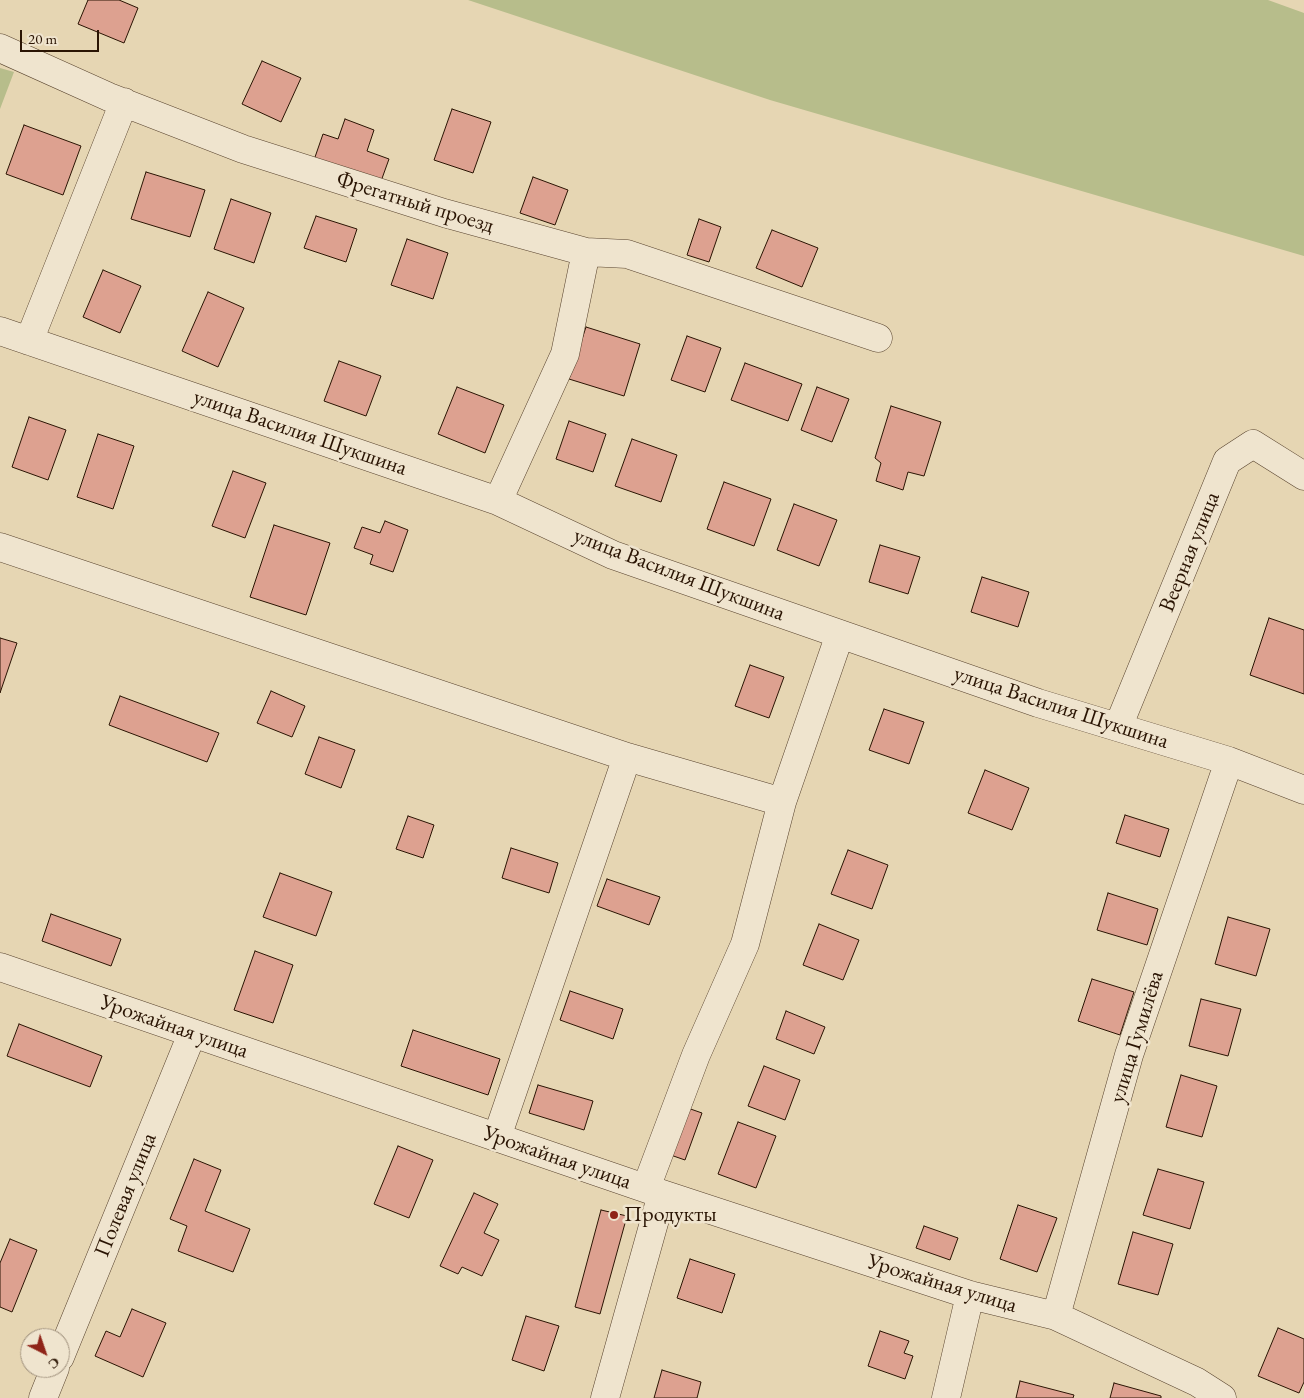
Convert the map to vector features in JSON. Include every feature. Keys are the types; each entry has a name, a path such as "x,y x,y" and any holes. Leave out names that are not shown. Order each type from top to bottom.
{"street":[{"name":"Фрегатный проезд","path":"0,48 124,102 243,149 444,213 586,252 626,254 878,338"},
{"path":"29,341 124,102"},
{"path":"498,501 564,354 586,252"},
{"name":"улица Василия Шукшина","path":"0,331 498,501 613,555 1038,703 1229,761 1304,790"},
{"name":"Веерная улица","path":"1118,727 1227,461 1253,444 1304,476"},
{"path":"0,547 628,757 782,802"},
{"path":"605,1398 654,1191 696,1055 746,944 782,802 840,634"},
{"path":"497,1137 628,757"},
{"name":"улица Гумилёва","path":"1056,1316 1129,1055 1229,761"},
{"name":"Урожайная улица","path":"0,967 654,1191 970,1295 1056,1316 1194,1390 1222,1398"},
{"name":"Полевая улица","path":"70,1333 192,1034"},
{"path":"946,1398 970,1295"},
{"path":"43,1398 51,1378"}],"green space":[{"path":"468,0 1268,0 1304,13 1304,256 770,100"},
{"path":"0,68 14,72 0,109"}],"building":[{"path":"88,0 119,0 138,8 124,43 78,24"},
{"path":"262,61 301,78 281,122 242,104"},
{"path":"452,109 491,122 473,173 434,160"},
{"path":"345,119 374,130 367,151 389,159 380,184 314,160 323,134 338,139"},
{"path":"24,125 81,146 63,195 6,174"},
{"path":"146,172 205,190 190,237 131,219"},
{"path":"533,177 568,190 555,225 520,213"},
{"path":"231,199 271,213 254,263 214,249"},
{"path":"316,216 357,229 346,262 304,248"},
{"path":"699,219 721,227 709,262 687,255"},
{"path":"772,230 818,248 802,287 756,268"},
{"path":"407,239 448,253 433,299 391,285"},
{"path":"103,270 141,286 120,333 83,317"},
{"path":"208,292 244,308 218,367 182,351"},
{"path":"586,327 640,344 624,396 569,379"},
{"path":"687,336 721,348 705,392 671,380"},
{"path":"339,361 381,376 366,416 324,401"},
{"path":"745,363 802,384 788,421 731,400"},
{"path":"457,387 504,405 485,453 438,434"},
{"path":"817,387 849,399 832,442 801,430"},
{"path":"891,406 941,422 924,476 908,472 903,490 876,481 881,463 875,458"},
{"path":"29,417 66,430 48,480 12,467"},
{"path":"569,421 606,434 593,472 556,459"},
{"path":"98,434 134,446 113,509 77,497"},
{"path":"632,439 677,455 661,502 615,486"},
{"path":"233,471 266,483 245,538 212,526"},
{"path":"724,482 771,499 754,546 707,529"},
{"path":"794,504 837,520 819,566 777,550"},
{"path":"385,521 408,530 393,572 370,564 373,555 354,548 362,527 380,533"},
{"path":"274,525 330,543 306,615 250,597"},
{"path":"880,545 920,557 908,594 869,582"},
{"path":"982,577 1029,592 1018,627 971,612"},
{"path":"1269,618 1304,630 1304,694 1250,675"},
{"path":"0,638 17,643 0,693"},
{"path":"750,665 784,677 769,718 735,706"},
{"path":"271,691 305,706 292,737 257,723"},
{"path":"120,696 219,733 207,762 109,725"},
{"path":"884,709 924,722 909,764 869,750"},
{"path":"319,737 355,750 341,788 305,774"},
{"path":"985,770 1029,788 1012,830 968,813"},
{"path":"1125,815 1169,829 1160,857 1116,843"},
{"path":"408,816 434,825 423,858 396,849"},
{"path":"511,848 558,863 549,893 502,878"},
{"path":"848,850 888,865 872,909 831,894"},
{"path":"280,873 332,892 316,936 263,917"},
{"path":"607,879 660,897 649,925 597,906"},
{"path":"1108,893 1158,909 1147,945 1097,930"},
{"path":"51,914 121,939 111,966 42,941"},
{"path":"1228,917 1270,929 1256,976 1215,964"},
{"path":"819,924 859,940 843,980 803,965"},
{"path":"255,951 293,965 273,1023 234,1010"},
{"path":"1092,979 1134,992 1120,1035 1078,1021"},
{"path":"570,991 623,1009 613,1039 560,1020"},
{"path":"1201,999 1241,1009 1228,1056 1189,1046"},
{"path":"786,1011 825,1027 814,1054 776,1039"},
{"path":"19,1024 102,1056 90,1087 7,1056"},
{"path":"413,1030 500,1059 488,1095 401,1066"},
{"path":"764,1066 800,1080 785,1120 748,1106"},
{"path":"1181,1075 1217,1086 1202,1137 1166,1127"},
{"path":"538,1085 593,1101 584,1130 529,1113"},
{"path":"679,1105 702,1113 685,1160 662,1152"},
{"path":"738,1122 776,1136 756,1188 718,1174"},
{"path":"398,1146 433,1160 409,1218 374,1204"},
{"path":"194,1159 221,1170 205,1211 250,1229 233,1272 178,1251 187,1226 170,1219"},
{"path":"1158,1169 1204,1182 1190,1229 1143,1215"},
{"path":"474,1193 498,1204 484,1233 499,1240 482,1276 462,1267 458,1274 440,1266"},
{"path":"1018,1205 1057,1218 1037,1272 1000,1259"},
{"path":"601,1210 627,1216 600,1314 575,1307"},
{"path":"924,1226 958,1238 950,1260 916,1248"},
{"path":"1133,1232 1173,1244 1158,1295 1118,1284"},
{"path":"10,1239 37,1250 12,1312 0,1307 0,1263"},
{"path":"690,1259 735,1274 722,1313 677,1298"},
{"path":"132,1309 166,1323 143,1377 95,1356 106,1331 120,1337"},
{"path":"526,1316 559,1326 544,1371 512,1360"},
{"path":"1278,1328 1304,1339 1304,1382 1299,1393 1258,1376"},
{"path":"880,1331 909,1341 904,1353 913,1356 905,1379 868,1366"},
{"path":"662,1370 701,1382 697,1398 654,1398"},
{"path":"1020,1381 1074,1395 1073,1398 1016,1398"},
{"path":"1114,1383 1161,1396 1161,1398 1110,1398"}],"place":[{"name":"Продукты","path":"614,1215"}]}
